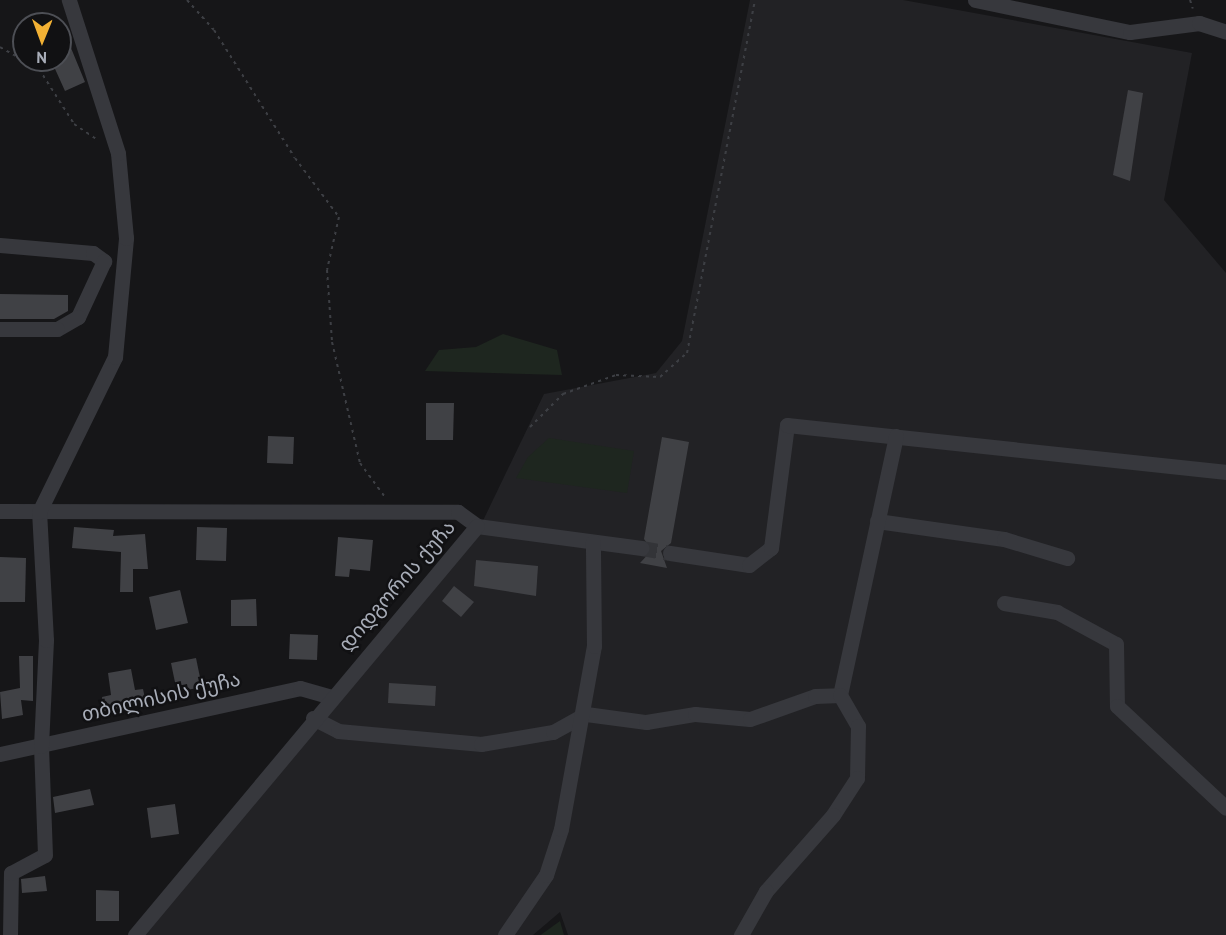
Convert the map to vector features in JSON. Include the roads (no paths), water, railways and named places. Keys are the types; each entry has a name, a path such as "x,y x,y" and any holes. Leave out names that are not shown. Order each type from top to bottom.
{"street":[{"path":"10,935 11,873 45,855 41,746 46,639 39,512 115,357 124,259 117,153 69,0"},
{"path":"975,0 1130,32 1198,23 1226,32"},
{"path":"0,245 93,253 104,261 124,259"},
{"path":"0,329 57,329 78,317 104,261"},
{"path":"670,553 749,565 771,548 787,425 1226,472"},
{"path":"741,935 766,891 833,815 857,778 858,726 840,695 896,436"},
{"name":"დიდგორის ქუჩა","path":"0,511 458,512 477,526 313,717 135,935"},
{"path":"877,521 1005,538 1067,558"},
{"path":"477,526 642,548"},
{"path":"505,935 546,875 586,714 594,645 593,542"},
{"path":"1004,603 1057,612 1116,644 1117,705 1226,808"},
{"name":"თბილისის ქუჩა","path":"0,754 300,688 330,697"},
{"path":"313,717 338,731 481,744 553,732 586,714 646,722 695,714 750,719 815,696 840,695"}],"tunnel":[{"path":"642,548 670,553"}]}
